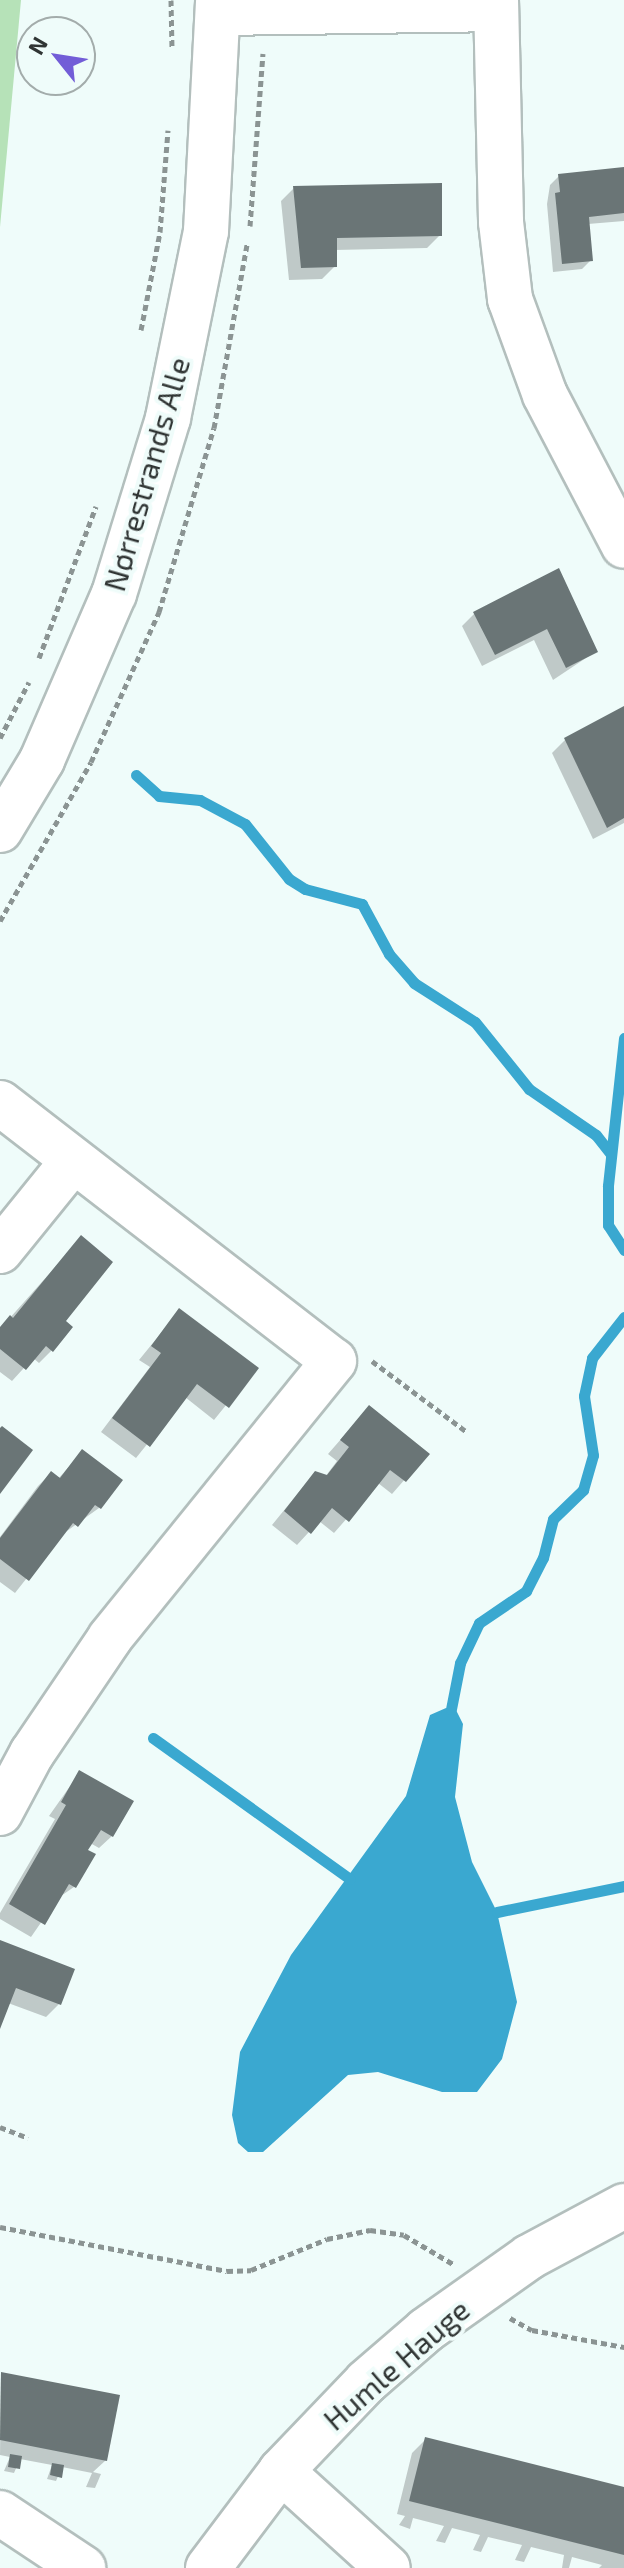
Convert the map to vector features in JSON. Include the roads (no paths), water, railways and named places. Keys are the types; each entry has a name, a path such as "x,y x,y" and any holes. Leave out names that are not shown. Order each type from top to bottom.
{"street":[{"path":"218,7 496,4 501,222 510,299 545,395 624,546"},
{"name":"Nørrestrands Alle","path":"0,830 42,760 114,594 168,418 206,231 218,7"},
{"path":"0,1103 72,1162 334,1361 110,1638 32,1753 0,1813"},
{"path":"0,1251 72,1162"},
{"name":"Humle Hauge","path":"208,2568 281,2471 366,2382 501,2311 529,2257 624,2206"},
{"path":"281,2471 388,2568"},
{"path":"0,2513 83,2568"}],"water":[{"path":"446,1708 456,1710 463,1724 455,1797 472,1862 497,1912 517,2002 502,2059 477,2092 442,2092 378,2072 348,2075 263,2152 248,2152 238,2143 232,2115 240,2052 291,1955 406,1796 430,1715"}],"waterway":[{"path":"136,775 159,796 200,800 245,824 289,879 305,889 362,904 389,954 414,983 475,1022 529,1089 596,1135 611,1154"},
{"path":"624,1038 608,1186 608,1225 624,1250"},
{"path":"451,1709 460,1663 479,1623 526,1591 543,1558 553,1519 583,1490 593,1455 584,1396 592,1358 624,1317"},
{"path":"153,1738 350,1879"},
{"path":"497,1912 624,1886"}]}
